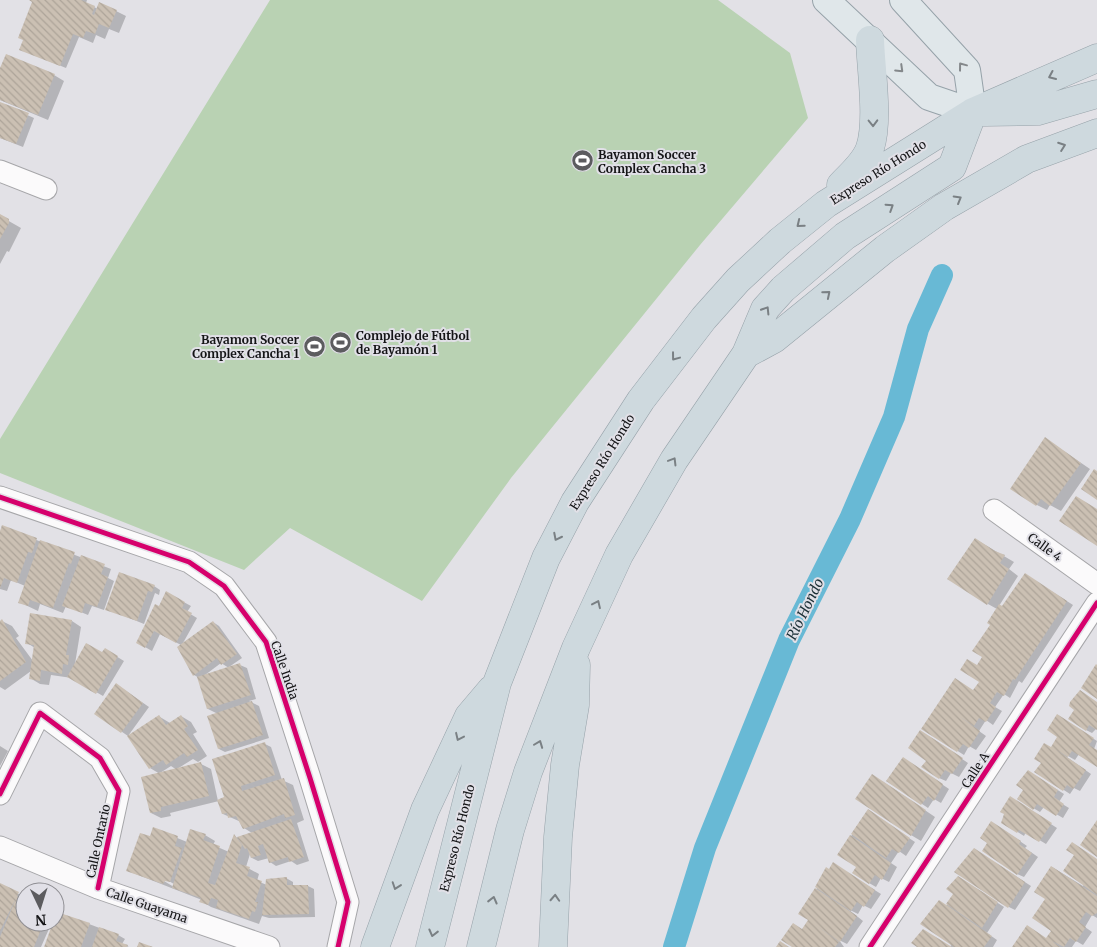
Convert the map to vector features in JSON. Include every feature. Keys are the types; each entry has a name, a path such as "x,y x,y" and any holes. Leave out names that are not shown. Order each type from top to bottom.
{"highway":[{"path":"826,204 862,162 870,149 874,130 870,40"},
{"name":"Expreso Río Hondo","path":"430,947 497,683 546,558 575,502 641,400 704,318 738,280 780,241 826,204 973,112 1097,58"},
{"path":"482,947 510,830 528,772 576,648 619,555 674,460 746,354 765,309 783,289 845,236 952,168 973,112 1038,111 1097,94"},
{"path":"746,354 774,339 841,283 944,207 1027,159 1097,133"},
{"path":"553,947 558,837 565,765 575,705 576,648"},
{"path":"375,947 425,810 469,716 497,683"}],"main road":[{"path":"826,0 929,98 973,112 967,70 903,0"}],"street":[{"path":"0,171 46,189"},
{"name":"Calle India","path":"0,496 189,562 224,586 266,642 348,902 338,947"},
{"name":"Calle 4","path":"994,510 1097,584"},
{"name":"Calle A","path":"870,947 1097,603"},
{"name":"Calle Ontario","path":"0,794 40,713 100,758 119,791 98,888"},
{"name":"Calle Guayama","path":"0,847 98,888 269,947"}],"green space":[{"name":"Complejo de Fútbol de Bayamón 1","path":"270,0 718,0 790,53 808,118 700,245 511,478 422,601 290,528 244,570 0,473 0,439"}],"building":[{"path":"29,0 81,0 95,6 92,14 94,15 99,2 117,10 109,28 99,24 95,34 86,31 83,38 73,34 60,66 19,50 23,40 18,38 32,2"},
{"path":"6,54 55,74 38,115 0,100 0,68"},
{"path":"0,102 29,113 16,144 0,138"},
{"path":"0,214 9,219 9,223 0,239"},
{"path":"1045,437 1081,463 1050,506 1041,499 1036,506 1010,489"},
{"path":"1094,469 1097,471 1097,500 1081,489"},
{"path":"1076,496 1097,509 1097,546 1059,521"},
{"path":"2,525 37,538 32,553 28,552 17,583 4,578 0,588 0,531"},
{"path":"975,538 1005,555 1000,563 1009,569 987,605 947,579"},
{"path":"40,540 75,552 71,564 69,563 53,608 30,600 28,606 18,603"},
{"path":"81,555 105,564 101,574 108,577 97,607 85,603 82,613 62,606"},
{"path":"119,572 155,585 152,592 148,591 137,621 105,610"},
{"path":"1025,573 1067,601 1015,680 1013,679 1004,696 997,692 990,703 996,707 986,722 979,718 974,726 959,716 980,731 969,748 963,744 957,752 921,729 955,678 973,690 979,682 960,670 967,659 977,665 982,657 972,651 990,625 987,623 999,604 1002,606"},
{"path":"166,591 185,602 182,608 192,613 176,643 154,631 145,648 136,643 155,604 159,606"},
{"path":"30,613 72,620 66,655 69,655 68,665 63,664 62,674 41,670 40,681 29,679 34,645 25,644"},
{"path":"2,619 26,662 0,681 0,621"},
{"path":"213,621 237,654 221,665 217,658 193,676 177,647"},
{"path":"86,643 102,652 105,648 118,656 96,694 67,677"},
{"path":"240,663 251,695 207,709 197,677"},
{"path":"1097,665 1097,699 1081,688"},
{"path":"116,683 143,703 121,733 94,714"},
{"path":"1080,690 1097,702 1097,730 1089,725 1086,731 1068,719 1074,710 1069,706 1070,702"},
{"path":"252,701 263,735 218,749 207,716"},
{"path":"1057,714 1094,738 1089,745 1097,750 1097,767 1072,751 1068,757 1055,749 1086,770 1073,789 1067,785 1063,791 1034,772 1041,763 1034,759 1044,743 1051,747 1057,737 1047,730"},
{"path":"159,715 166,725 181,715 188,726 184,729 198,750 187,757 184,753 166,765 163,760 149,769 127,736"},
{"path":"920,730 963,758 952,774 945,770 939,779 921,767 926,761 908,748"},
{"path":"265,742 275,775 241,786 242,791 284,778 295,815 285,818 284,814 243,829 236,816 228,818 227,813 222,814 217,800 224,797 212,759"},
{"path":"903,757 943,784 934,801 928,796 921,805 886,781"},
{"path":"201,762 209,796 161,807 161,811 150,813 141,777"},
{"path":"1028,770 1058,790 1054,797 1064,804 1056,816 1037,804 1033,810 1017,799 1023,790 1016,785"},
{"path":"872,774 926,810 911,836 855,799"},
{"path":"1010,796 1052,823 1039,842 1019,830 1017,833 1001,823 1004,814 1000,812"},
{"path":"868,809 910,838 899,853 892,849 886,858 851,834"},
{"path":"291,819 304,857 289,862 288,857 269,863 263,844 258,846 261,855 251,858 247,848 245,849 237,837"},
{"path":"1097,820 1097,857 1080,845"},
{"path":"991,821 1021,841 1019,844 1032,853 1017,875 982,851 987,843 980,838"},
{"path":"153,827 178,836 175,846 182,848 170,882 165,881 163,884 126,871 140,833 150,836"},
{"path":"190,829 206,834 203,840 220,846 208,883 215,885 234,834 242,845 236,863 250,867 247,876 262,881 255,902 258,902 255,912 252,911 249,919 216,908 218,900 211,898 208,905 199,902 201,898 172,888"},
{"path":"850,835 891,863 882,880 875,875 869,884 852,873 856,867 837,855"},
{"path":"1072,842 1097,859 1097,895 1063,871 1074,855 1066,850"},
{"path":"974,848 1025,882 1008,908 954,872"},
{"path":"833,862 875,890 864,907 857,902 851,911 815,887 826,867 829,869"},
{"path":"1051,866 1097,896 1097,913 1092,916 1086,912 1079,922 1086,927 1076,942 1070,938 1064,947 1052,941 1060,947 1012,947 1027,925 1046,938 1051,931 1032,918 1045,899 1034,892"},
{"path":"958,876 998,902 982,928 946,904 953,894 946,889"},
{"path":"287,877 287,885 308,885 309,914 262,915 266,879"},
{"path":"0,883 15,890 15,900 0,931"},
{"path":"815,888 857,916 840,942 814,924 839,942 835,947 792,947 781,940 793,923 802,929 808,920 798,914"},
{"path":"939,900 992,936 984,947 954,947 920,924"},
{"path":"15,901 15,932 40,932 34,947 0,947 0,937"},
{"path":"65,915 90,923 81,947 44,947 49,932 65,932"},
{"path":"99,927 119,934 116,941 128,945 127,947 92,947"},
{"path":"923,929 952,947 917,947 911,943"},
{"path":"780,941 789,947 776,947"},
{"path":"139,942 153,947 137,947"}],"waterway":[{"name":"Río Hondo","path":"674,947 705,848 789,640 850,519 894,417 918,329 942,275"}],"cycle path":[{"path":"0,497 189,562 224,586 266,642 310,778 348,902 338,947"},
{"path":"870,947 1097,603"},
{"path":"0,794 40,713 100,758 119,791 98,888"}],"place":[{"name":"Bayamon Soccer Complex Cancha 3","path":"582,161"},
{"name":"Complejo de Fútbol de Bayamón 1","path":"340,342"},
{"name":"Bayamon Soccer Complex Cancha 1","path":"315,346"}]}
